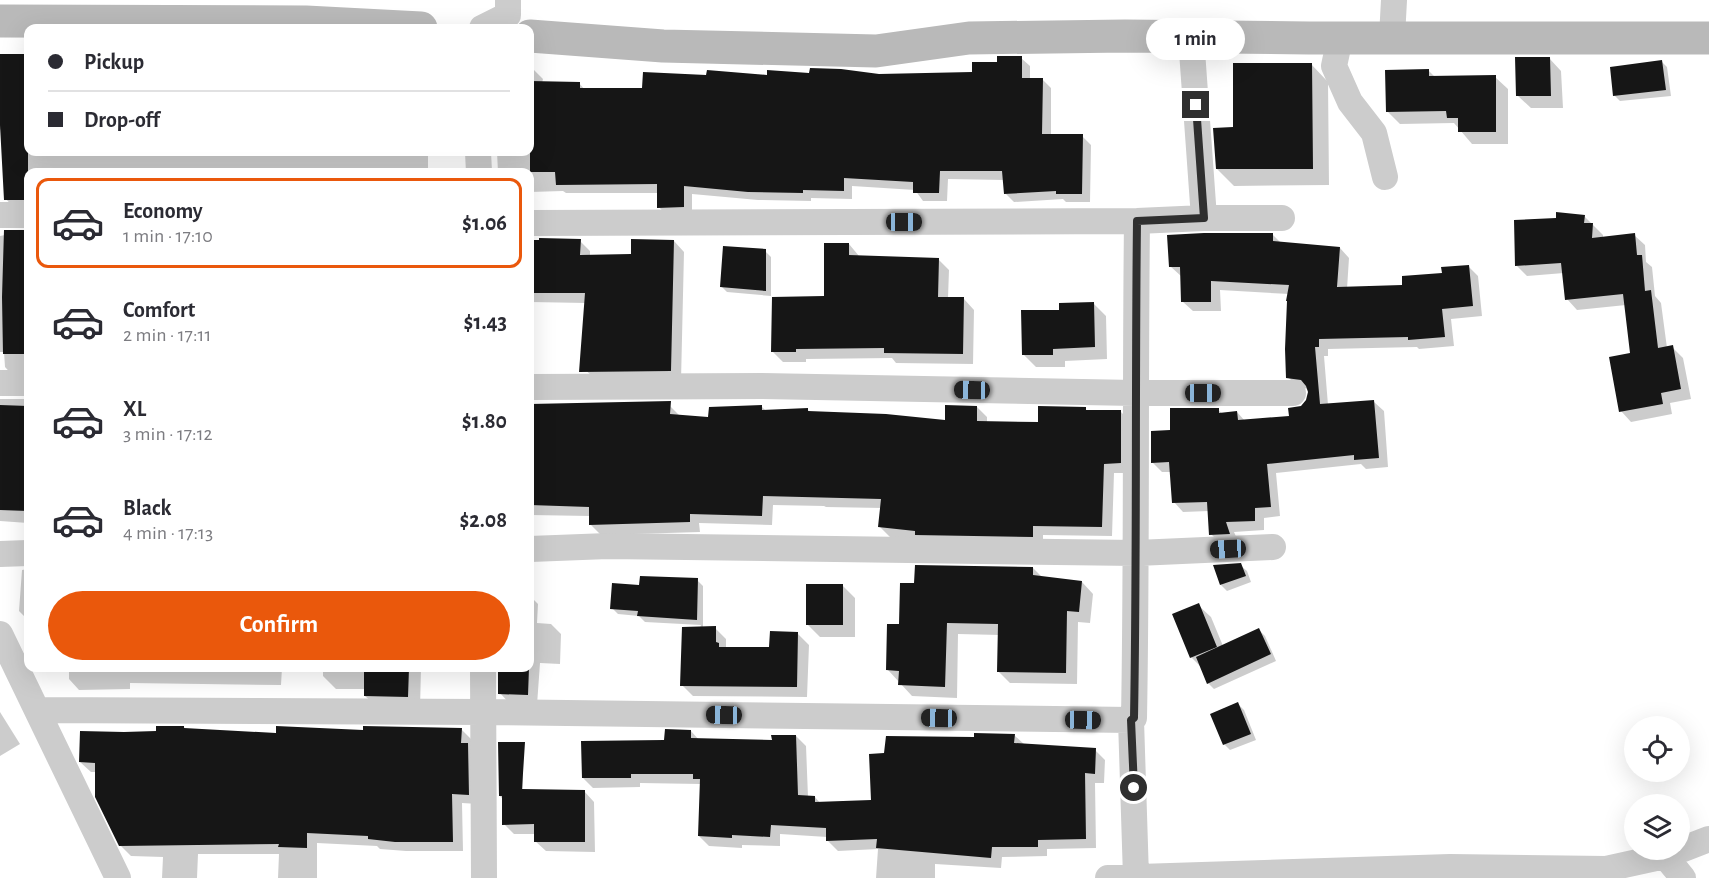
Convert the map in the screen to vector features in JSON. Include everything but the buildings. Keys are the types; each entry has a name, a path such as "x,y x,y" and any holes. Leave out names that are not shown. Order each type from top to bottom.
{"street":[{"path":"490,24 508,15 508,0"},
{"path":"1392,37 1394,0"},
{"path":"0,21 344,24"},
{"path":"534,36 663,46 876,51 969,38 1125,36 1709,38"},
{"path":"1191,38 1204,218"},
{"path":"1340,38 1334,66 1350,102 1374,133 1385,177"},
{"path":"0,215 24,215"},
{"path":"534,223 1137,221 1282,218"},
{"path":"1136,877 1131,720 1134,718 1137,553 1135,393 1137,221"},
{"path":"0,383 24,383"},
{"path":"534,387 762,386 1135,393 1293,393"},
{"path":"534,549 608,546 1137,553 1274,547"},
{"path":"0,554 24,553"},
{"path":"3,649 38,710 118,878"},
{"path":"483,672 484,878"},
{"path":"38,710 484,712 1131,720"},
{"path":"1690,847 1709,840"},
{"path":"1108,878 1606,868 1645,860"},
{"path":"1668,860 1683,878"}],"route":[{"path":"1134,788 1131,720 1134,720 1137,553 1135,393 1137,221 1204,218 1196,105"}]}
